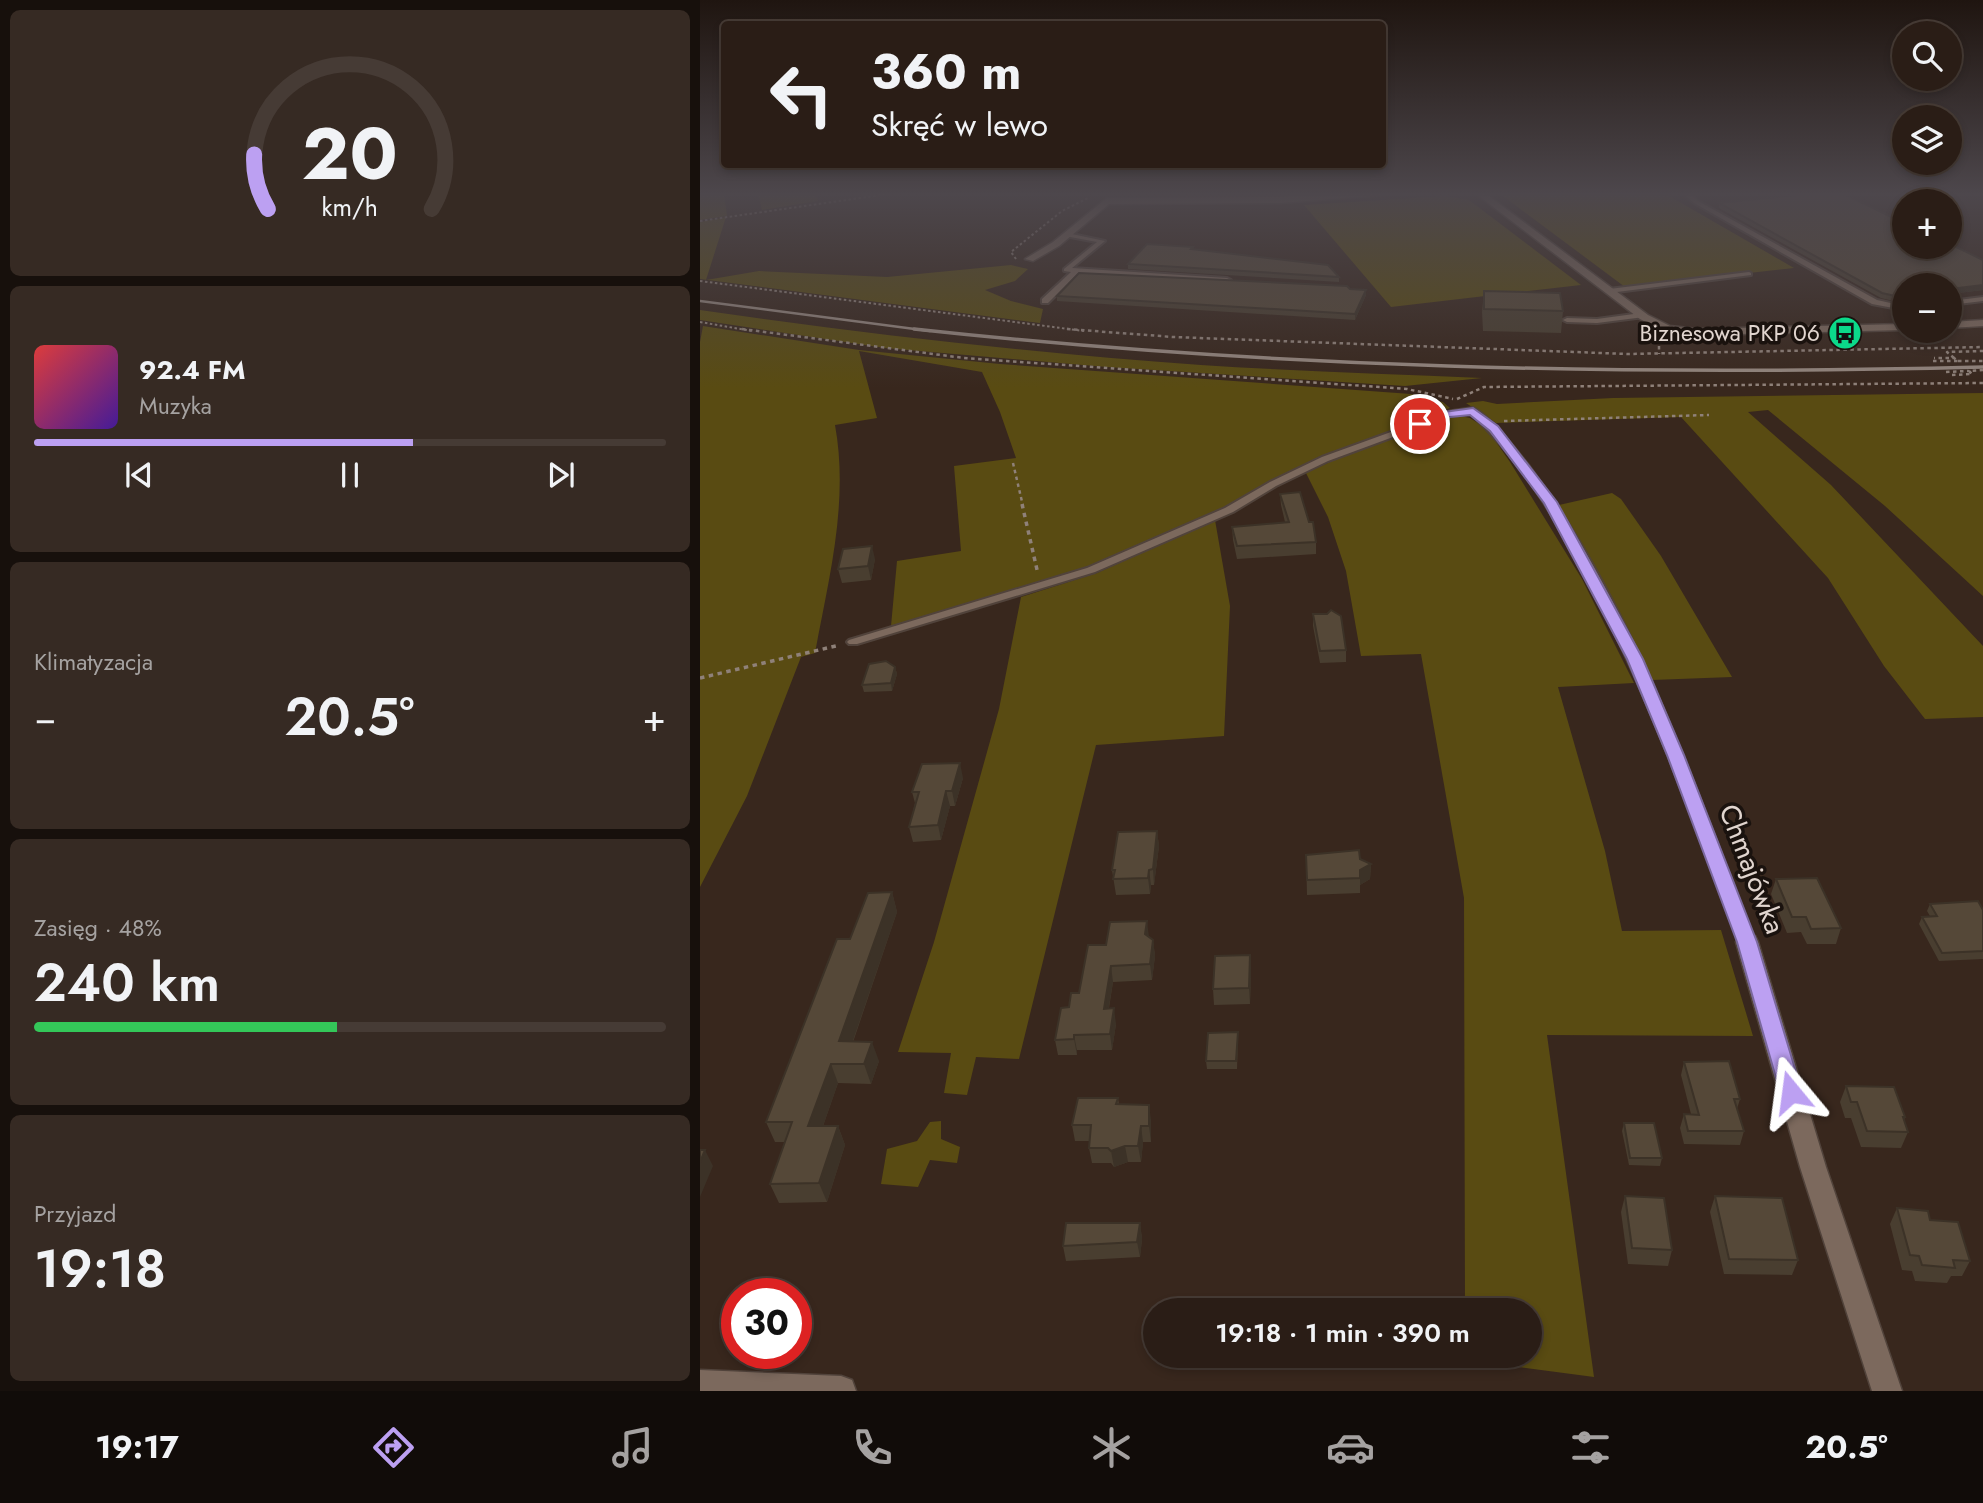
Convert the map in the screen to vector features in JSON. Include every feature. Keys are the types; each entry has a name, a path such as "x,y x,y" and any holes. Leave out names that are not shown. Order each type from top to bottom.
{"street":[{"path":"1565,258 1661,327 1697,332 1892,327"},
{"path":"1962,324 1983,323"},
{"name":"Chmajówka","path":"1747,942 1813,1167 1886,1391"},
{"path":"700,1385 841,1391"}],"lane":[{"path":"1081,258 1066,270 1238,281"},
{"path":"1796,258 1875,302 1892,306"},
{"path":"1045,301 1076,271"},
{"path":"1609,291 1749,274"},
{"path":"1962,302 1983,299"},
{"path":"1567,320 1597,321 1641,315"},
{"path":"853,642 1041,586 1163,541 1229,510 1273,484 1325,459 1448,414 1473,411"},
{"name":"Chmajówka","path":"1473,411 1494,429 1550,502 1635,659 1747,942"}],"path":[{"path":"1013,258 1018,261 1030,259"},
{"path":"700,281 1076,330 1415,347 1659,354 1983,348"},
{"path":"700,322 870,349 1100,369 1407,389 1456,400 1473,411"},
{"path":"1654,335 1660,341 1659,354"},
{"path":"1976,341 1983,348"},
{"path":"1958,361 1947,352 1983,348"},
{"path":"1954,358 1934,360 1983,360"},
{"path":"1946,372 1983,370"},
{"path":"1952,375 1972,374 1969,371"},
{"path":"1456,400 1484,387 1983,383"},
{"path":"1485,421 1709,415"},
{"path":"1013,463 1041,586"},
{"path":"700,678 853,642"}],"shaded area":[{"path":"700,258 713,258 706,280 700,279"},
{"path":"1349,258 1545,258 1581,285 1391,307"},
{"path":"1586,258 1777,258 1794,268 1625,287"},
{"path":"1011,265 1028,269 1015,281 985,290 1011,301 1043,309 1040,323 707,280 759,271 887,277"},
{"path":"700,310 887,335 1075,355 1236,367 1482,378 1405,386 1107,367 885,348 700,320"},
{"path":"703,326 859,350 1000,364 1411,394 1443,402 1450,408 1314,462 1189,525 1107,560 1043,583 891,626 897,561 961,551 954,466 1016,458 982,372 859,351 877,418 835,425 839,454 839,511 815,653 801,657 747,796 700,887 700,342"},
{"path":"1983,393 1983,596 1885,506 1768,410 1748,412 1831,485 1983,646 1983,717 1925,719 1884,666 1828,578 1681,417 1496,423 1466,403 1613,398"},
{"path":"1457,415 1470,418 1487,429 1582,579 1634,683 1558,687 1605,851 1622,931 1721,930 1753,1036 1547,1035 1594,1377 1526,1368 1542,1368 1542,1298 1465,1298 1464,898 1421,654 1361,656 1346,571 1328,517 1306,473 1343,456"},
{"path":"1612,493 1621,499 1661,556 1732,677 1652,680 1559,505"},
{"path":"1215,520 1230,606 1224,736 1096,745 1019,1059 976,1057 967,1095 944,1093 951,1053 898,1052 934,942 999,709 1021,597 1097,573"},
{"path":"941,1121 941,1139 960,1147 957,1163 930,1160 918,1187 881,1184 887,1149 917,1141 930,1122"}],"building":[{"path":"1134,258 1267,258 1328,265 1339,277 1128,264"},
{"path":"1818,258 1983,260 1983,285 1962,288 1962,273 1892,273 1892,295 1882,293"},
{"path":"1079,273 1347,286 1350,289 1366,290 1355,314 1057,296"},
{"path":"1484,291 1560,293 1563,311 1484,309"},
{"path":"1300,492 1309,522 1313,522 1316,542 1237,546 1232,527 1289,522 1280,494"},
{"path":"872,546 868,566 838,569 843,549"},
{"path":"1331,610 1341,616 1346,650 1320,651 1313,614 1327,614"},
{"path":"886,661 895,667 891,683 862,685 869,664"},
{"path":"960,763 952,791 946,791 938,825 909,827 919,792 912,792 922,764"},
{"path":"1157,831 1153,869 1149,870 1148,878 1113,879 1118,832"},
{"path":"1359,850 1360,859 1371,864 1360,870 1360,878 1307,880 1306,855"},
{"path":"1817,878 1841,928 1811,929 1806,917 1792,917 1776,879"},
{"path":"892,892 839,1041 872,1042 864,1064 831,1064 808,1126 838,1126 819,1183 770,1184 792,1122 766,1122 837,939 850,939 868,893"},
{"path":"1978,901 1983,910 1983,951 1942,953 1922,917 1937,916 1930,904"},
{"path":"1147,921 1145,934 1153,940 1150,964 1111,966 1104,1009 1114,1008 1110,1034 1074,1035 1074,1039 1055,1040 1061,1008 1069,1007 1071,993 1079,993 1088,945 1106,945 1110,922"},
{"path":"1250,955 1249,988 1213,989 1215,956"},
{"path":"1238,1032 1236,1061 1206,1061 1208,1033"},
{"path":"1729,1061 1740,1099 1734,1099 1744,1131 1688,1131 1684,1114 1699,1115 1684,1062"},
{"path":"1846,1086 1894,1087 1908,1132 1867,1131 1857,1102 1851,1102"},
{"path":"1078,1098 1118,1098 1116,1104 1149,1105 1149,1126 1141,1126 1138,1146 1125,1146 1111,1151 1108,1148 1089,1148 1091,1125 1072,1125"},
{"path":"1624,1123 1654,1123 1662,1158 1630,1158"},
{"path":"1625,1196 1664,1198 1672,1250 1632,1248"},
{"path":"1715,1196 1782,1198 1798,1260 1729,1259"},
{"path":"1897,1208 1928,1211 1930,1220 1958,1222 1970,1261 1953,1260 1955,1268 1922,1265 1919,1256 1910,1255"},
{"path":"1066,1223 1140,1223 1137,1242 1063,1246"}],"railway":[{"path":"700,301 917,329"},
{"path":"917,329 1181,353 1448,366 1715,370 1983,367"},
{"path":"917,329 930,331"}],"place":[{"name":"Biznesowa PKP 06","path":"1845,333"}],"route":[{"path":"1420,424 1448,414 1473,411 1494,429 1550,502 1590,573 1635,659 1675,755 1747,942 1791,1092"}]}
